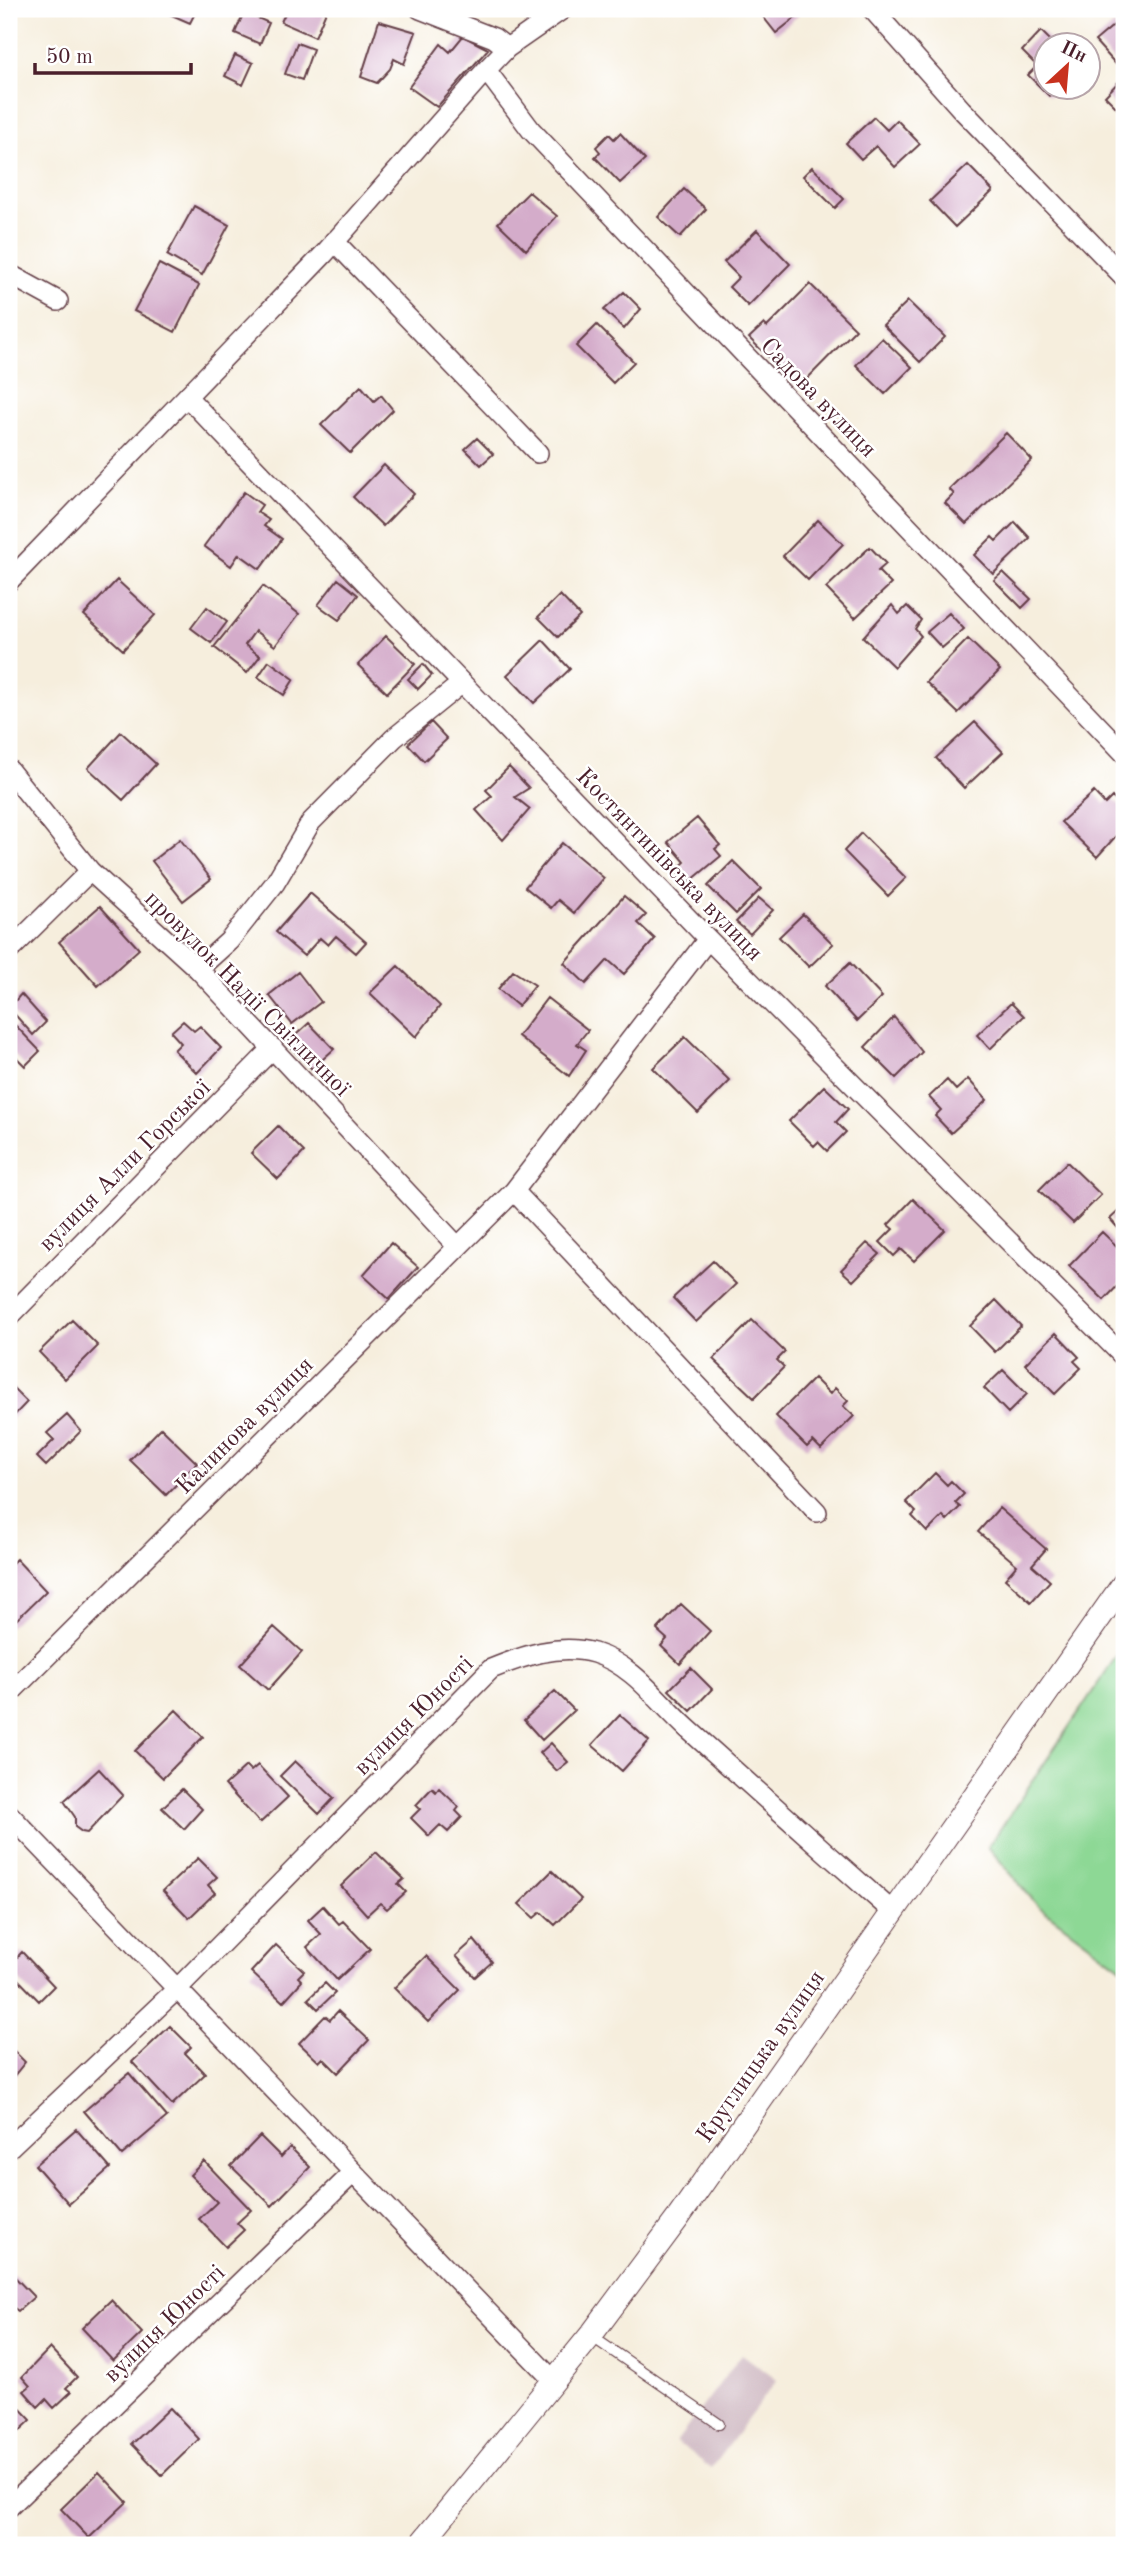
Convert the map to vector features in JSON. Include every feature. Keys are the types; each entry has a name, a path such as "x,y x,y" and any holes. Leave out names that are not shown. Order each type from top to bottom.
{"street":[{"path":"419,9 494,38 507,48"},
{"path":"9,581 188,398 334,241 486,69 507,48 564,9"},
{"path":"872,9 962,110 1124,277"},
{"name":"Садова вулиця","path":"486,69 531,130 1124,753"},
{"path":"334,241 538,453"},
{"path":"9,274 58,301"},
{"name":"Костянтинівська вулиця","path":"188,398 708,939 1124,1357"},
{"path":"198,969 229,941 275,883 311,822 394,738 462,683"},
{"name":"провулок Надії Світличної","path":"9,770 90,871 198,969 458,1247"},
{"path":"9,951 90,871"},
{"name":"Калинова вулиця","path":"9,1693 514,1191 708,939"},
{"name":"вулиця Алли Горської","path":"9,1317 273,1048"},
{"path":"514,1191 817,1512"},
{"name":"Круглицька вулиця","path":"420,2545 591,2335 678,2218 1124,1583"},
{"name":"вулиця Юності","path":"9,2148 177,1989 491,1669 525,1655 554,1650 593,1653 627,1669 685,1726 894,1913"},
{"path":"9,1814 554,2381"},
{"name":"вулиця Юності","path":"9,2507 353,2173"}],"lane":[{"path":"591,2335 719,2424"}],"shaded area":[{"path":"742,2354 777,2380 711,2468 676,2442"}],"green space":[{"path":"1124,1645 1124,1970 1038,1906 988,1847"}],"building":[{"path":"158,9 197,9 190,23"},
{"path":"287,9 327,9 315,37 281,22"},
{"path":"757,9 794,9 799,15 776,33"},
{"path":"244,12 269,23 260,44 235,33"},
{"path":"379,21 416,32 404,64 394,59 390,69 377,83 361,77"},
{"path":"1114,25 1124,36 1122,71 1102,49 1102,35"},
{"path":"463,36 488,49 437,107 409,87 441,44 450,52"},
{"path":"1032,40 1032,61 1022,51"},
{"path":"297,43 313,49 302,80 285,74"},
{"path":"235,55 253,63 243,85 225,76"},
{"path":"1124,76 1124,115 1105,96"},
{"path":"874,117 887,130 897,120 920,144 895,167 876,146 861,159 846,143"},
{"path":"620,133 645,160 620,183 595,157 600,152 596,147 609,134 614,139"},
{"path":"968,165 993,191 955,227 930,201"},
{"path":"812,167 844,199 835,208 803,176"},
{"path":"684,189 706,209 680,237 658,217"},
{"path":"529,192 557,216 526,250 498,223"},
{"path":"194,206 229,225 202,275 167,255"},
{"path":"757,230 790,264 748,306 729,287 739,277 724,262"},
{"path":"159,264 199,285 175,332 134,311"},
{"path":"810,284 856,329 799,387 749,338 764,324 767,327"},
{"path":"624,292 641,309 624,329 604,310"},
{"path":"908,301 945,337 920,362 883,325"},
{"path":"597,325 634,362 613,383 576,346"},
{"path":"882,338 912,367 885,394 856,365"},
{"path":"361,386 374,401 381,395 393,410 350,453 321,425"},
{"path":"1006,433 1032,460 966,524 945,503 954,494 949,489"},
{"path":"477,438 493,454 481,465 465,449"},
{"path":"384,465 414,494 383,526 353,497"},
{"path":"244,492 262,505 257,512 269,520 264,526 282,539 260,569 239,554 231,566 204,546"},
{"path":"818,520 843,544 808,580 783,556"},
{"path":"1015,522 1030,538 993,574 974,555 992,537 996,541"},
{"path":"870,547 886,564 878,571 891,584 855,618 826,588"},
{"path":"1003,572 1031,599 1022,608 994,580"},
{"path":"338,579 358,595 339,620 318,605"},
{"path":"117,580 155,615 123,650 84,615"},
{"path":"263,586 299,614 275,646 255,631 245,645 260,656 247,673 214,647"},
{"path":"560,595 580,616 558,637 538,617"},
{"path":"892,605 899,614 907,606 921,620 915,629 921,636 894,667 863,637"},
{"path":"207,607 227,622 211,643 191,628"},
{"path":"949,613 964,629 942,648 927,632"},
{"path":"386,636 415,664 387,693 358,665"},
{"path":"968,639 1000,670 958,713 926,682"},
{"path":"543,640 570,669 534,703 507,675"},
{"path":"269,661 294,679 284,695 258,677"},
{"path":"423,664 432,675 418,689 408,679"},
{"path":"431,722 447,739 424,761 408,744"},
{"path":"975,722 1003,752 964,788 936,758"},
{"path":"121,732 156,764 123,800 88,768"},
{"path":"509,767 529,788 515,797 530,809 503,840 476,810 492,796 486,790"},
{"path":"1094,792 1105,804 1112,797 1124,809 1124,827 1097,857 1061,822"},
{"path":"697,818 720,845 715,849 721,856 687,884 676,870 685,862 668,842"},
{"path":"861,833 906,878 888,896 844,851"},
{"path":"180,839 211,879 183,901 152,861"},
{"path":"562,843 604,878 574,913 558,900 551,908 525,887"},
{"path":"733,861 761,889 736,914 708,886"},
{"path":"310,893 366,942 356,953 336,936 328,945 320,938 304,956 276,932"},
{"path":"624,896 646,915 638,923 655,939 624,974 608,960 586,984 564,963"},
{"path":"759,898 773,910 750,934 736,922"},
{"path":"100,906 139,949 98,986 59,942"},
{"path":"803,914 833,944 809,967 779,937"},
{"path":"850,963 882,997 857,1021 825,986"},
{"path":"398,966 440,1006 416,1037 370,993"},
{"path":"513,971 535,985 518,1006 498,989"},
{"path":"298,972 321,1002 292,1024 269,995"},
{"path":"21,994 46,1022 33,1035 9,1008"},
{"path":"547,998 588,1030 577,1044 586,1050 569,1076 518,1036"},
{"path":"1011,1003 1024,1016 990,1049 977,1035"},
{"path":"894,1017 922,1052 896,1078 865,1047"},
{"path":"183,1021 194,1031 200,1026 221,1048 197,1073 174,1050 181,1043 171,1032"},
{"path":"309,1023 334,1049 312,1069 287,1043"},
{"path":"16,1026 40,1051 25,1066 9,1050 9,1033"},
{"path":"685,1037 730,1081 698,1113 653,1068"},
{"path":"968,1079 987,1100 951,1133 935,1116 941,1110 929,1097 947,1080 956,1090"},
{"path":"824,1086 848,1109 836,1122 846,1132 827,1151 818,1142 814,1146 789,1121"},
{"path":"278,1126 304,1152 278,1179 251,1153"},
{"path":"1067,1162 1101,1195 1073,1223 1039,1190"},
{"path":"913,1199 945,1230 914,1261 901,1249 894,1256 880,1242 893,1229 888,1225"},
{"path":"1124,1206 1124,1235 1110,1219"},
{"path":"1102,1232 1124,1253 1124,1279 1104,1300 1069,1266"},
{"path":"391,1243 418,1267 389,1299 363,1275"},
{"path":"867,1243 880,1254 853,1281 841,1270"},
{"path":"713,1261 736,1284 696,1322 673,1298"},
{"path":"996,1300 1021,1326 995,1352 970,1326"},
{"path":"72,1320 98,1346 65,1379 39,1352"},
{"path":"752,1320 785,1352 777,1360 784,1367 754,1398 713,1359"},
{"path":"1056,1333 1079,1357 1074,1361 1081,1368 1055,1394 1025,1364"},
{"path":"1003,1370 1027,1394 1008,1413 984,1388"},
{"path":"814,1378 830,1394 835,1388 848,1401 843,1406 854,1416 821,1449 813,1441 807,1447 776,1416"},
{"path":"9,1384 27,1402 9,1421"},
{"path":"67,1415 81,1431 46,1466 37,1457 54,1440 47,1433"},
{"path":"161,1428 197,1463 166,1495 130,1460"},
{"path":"935,1473 947,1485 951,1481 964,1494 955,1503 960,1507 947,1520 943,1516 927,1532 912,1516 916,1512 906,1502"},
{"path":"999,1508 1046,1549 1032,1565 1050,1581 1031,1602 1005,1579 1017,1565 978,1532"},
{"path":"16,1559 46,1591 9,1627 9,1566"},
{"path":"681,1604 710,1631 680,1664 661,1646 667,1639 657,1630"},
{"path":"274,1627 302,1652 268,1690 240,1665"},
{"path":"691,1668 712,1689 691,1711 669,1690"},
{"path":"555,1691 574,1710 542,1740 524,1720"},
{"path":"176,1710 203,1737 163,1778 135,1751"},
{"path":"620,1715 649,1741 622,1771 592,1745"},
{"path":"551,1743 568,1762 557,1771 540,1753"},
{"path":"295,1761 334,1798 319,1814 280,1776"},
{"path":"258,1765 288,1797 260,1823 225,1785 246,1766 251,1771"},
{"path":"99,1769 123,1795 87,1833 82,1832 75,1827 75,1817 64,1801"},
{"path":"432,1788 436,1792 439,1788 459,1807 456,1811 462,1817 448,1832 440,1825 429,1836 411,1818 420,1809 416,1805"},
{"path":"182,1789 202,1809 184,1829 162,1808"},
{"path":"376,1852 404,1879 398,1884 406,1892 387,1909 380,1903 367,1915 341,1886"},
{"path":"198,1858 217,1877 208,1885 215,1893 189,1918 163,1891"},
{"path":"552,1871 581,1899 555,1925 541,1912 534,1918 519,1904"},
{"path":"323,1906 339,1924 343,1921 370,1949 337,1980 307,1947 321,1934 308,1920"},
{"path":"474,1940 492,1962 475,1977 456,1956"},
{"path":"276,1945 304,1971 298,1977 302,1981 283,2002 251,1972"},
{"path":"22,1952 54,1986 39,2001 9,1970 9,1966"},
{"path":"426,1956 460,1990 428,2022 394,1988"},
{"path":"325,1983 335,1993 318,2009 308,1999"},
{"path":"338,2011 369,2040 338,2073 323,2058 319,2062 299,2043 325,2016 330,2020"},
{"path":"170,2026 191,2047 185,2053 205,2074 172,2105 132,2062"},
{"path":"9,2046 25,2062 9,2082"},
{"path":"129,2073 167,2117 122,2155 84,2111"},
{"path":"76,2129 110,2168 69,2204 35,2165"},
{"path":"260,2136 281,2157 290,2147 310,2167 272,2206 231,2166"},
{"path":"204,2161 251,2210 237,2223 244,2230 226,2247 199,2219 217,2202 190,2175"},
{"path":"9,2271 34,2297 18,2311 9,2304"},
{"path":"111,2300 142,2333 113,2361 82,2328"},
{"path":"50,2348 77,2377 66,2388 71,2392 54,2408 46,2399 38,2407 24,2391 30,2386 22,2377"},
{"path":"9,2397 31,2420 9,2441"},
{"path":"170,2408 199,2439 162,2475 132,2444"},
{"path":"99,2472 127,2502 89,2538 61,2509"}]}
